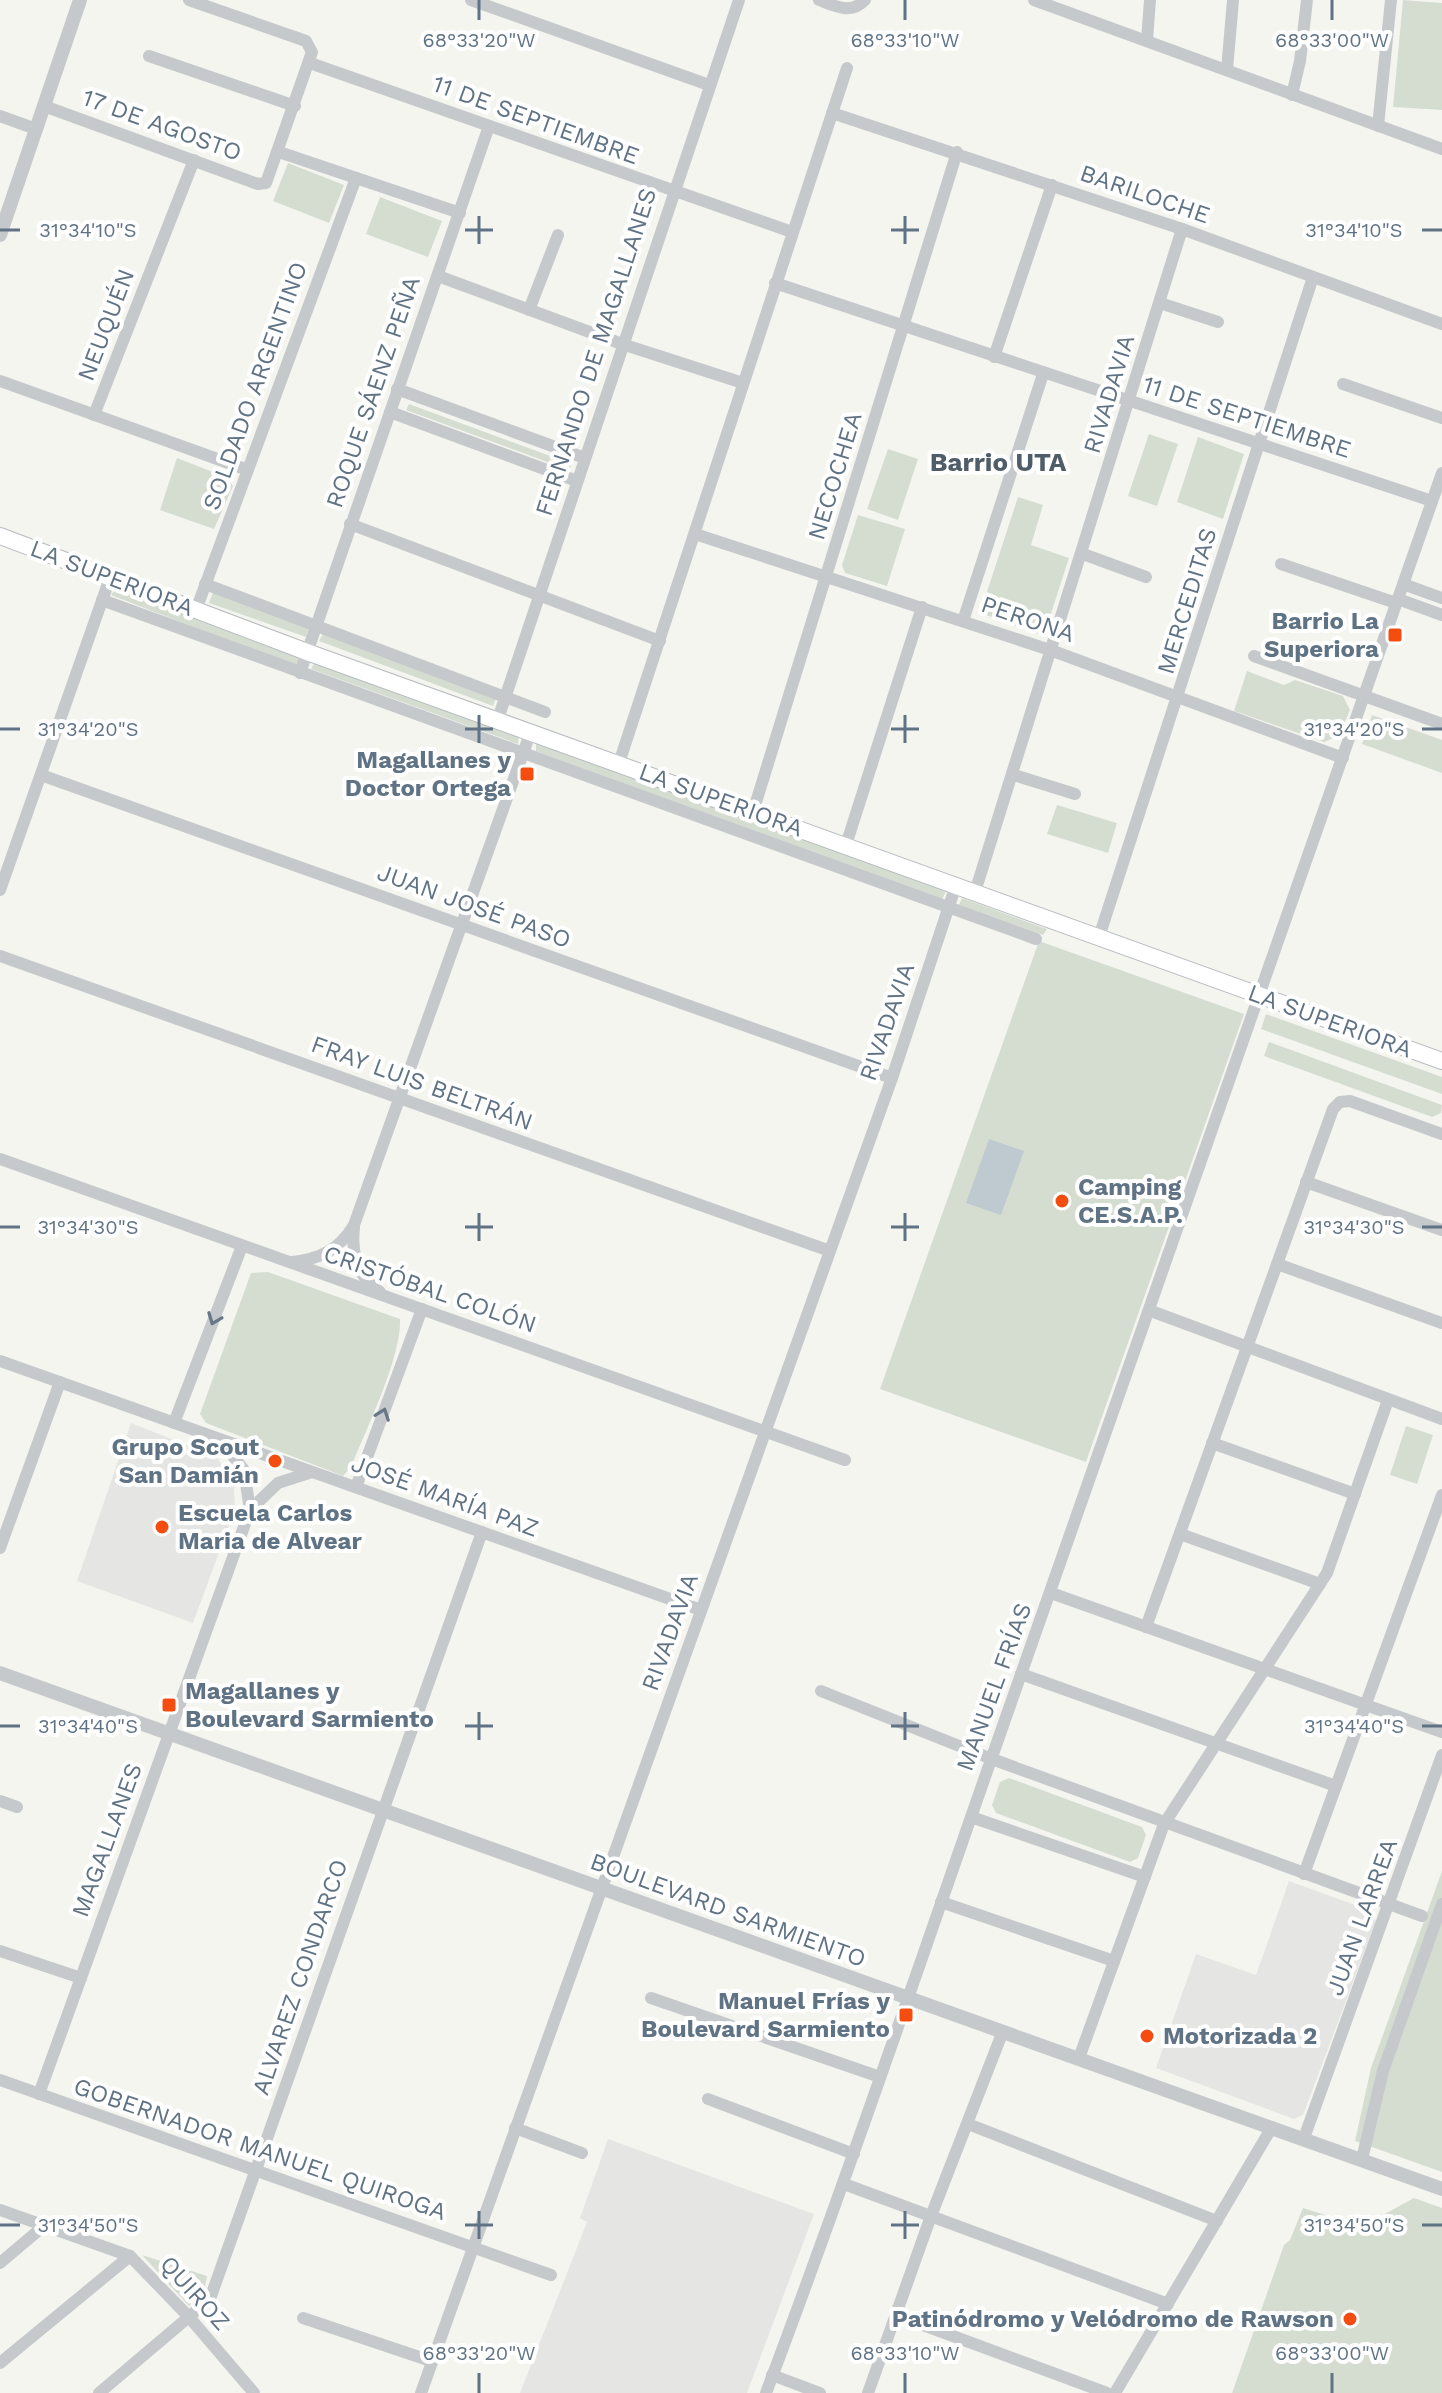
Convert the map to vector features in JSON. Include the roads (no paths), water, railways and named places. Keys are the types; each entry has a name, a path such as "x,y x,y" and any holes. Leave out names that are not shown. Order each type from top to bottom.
{"main road":[{"name":"LA SUPERIORA","path":"0,536 307,652 1442,1061"}],"street":[{"path":"0,235 80,0"},
{"path":"189,0 306,41 312,52 310,63 279,152"},
{"path":"471,0 709,85"},
{"name":"FERNANDO DE MAGALLANES","path":"498,719 672,192 739,0"},
{"path":"819,0 845,9 859,6 865,0"},
{"path":"1034,0 1442,149"},
{"path":"1147,40 1150,0"},
{"path":"1227,70 1233,0"},
{"path":"1292,95 1300,61 1307,0"},
{"path":"1378,126 1391,0"},
{"path":"149,56 295,106"},
{"name":"11 DE SEPTIEMBRE","path":"310,63 792,232"},
{"path":"619,763 847,68"},
{"name":"17 DE AGOSTO","path":"44,106 258,184 266,183 279,152 460,213"},
{"name":"BARILOCHE","path":"832,113 1182,229 1442,324"},
{"path":"0,116 36,129"},
{"name":"ROQUE SÁENZ PEÑA","path":"300,673 489,126"},
{"name":"NECOCHEA","path":"753,812 957,152"},
{"name":"NEUQUÉN","path":"94,415 194,160"},
{"name":"SOLDADO ARGENTINO","path":"196,610 356,178"},
{"path":"994,357 1052,185"},
{"name":"RIVADAVIA","path":"975,892 1131,402 1182,229"},
{"path":"529,310 558,235"},
{"path":"438,276 622,344 743,383"},
{"name":"MERCEDITAS","path":"1099,937 1180,697 1313,277"},
{"name":"11 DE SEPTIEMBRE","path":"775,283 1432,501"},
{"path":"1160,303 1218,322"},
{"path":"963,621 1043,374"},
{"path":"0,381 248,470"},
{"path":"1343,384 1442,418"},
{"path":"397,389 585,458"},
{"path":"390,412 577,481"},
{"name":"MANUEL FRÍAS","path":"766,2393 844,2184 1441,480"},
{"path":"350,524 660,641"},
{"name":"PERONA","path":"695,534 1053,651 1343,758"},
{"path":"1083,554 1146,577"},
{"path":"1281,564 1442,615"},
{"path":"0,890 110,578"},
{"path":"205,584 545,712"},
{"path":"1403,584 1442,598"},
{"path":"102,600 1036,939"},
{"path":"846,845 922,607"},
{"path":"1254,656 1442,724"},
{"path":"289,1263 315,1259 330,1252 345,1240 354,1225 531,731"},
{"name":"JUAN JOSÉ PASO","path":"41,775 892,1078"},
{"path":"1014,775 1075,794"},
{"name":"RIVADAVIA","path":"421,2393 892,1078 956,885"},
{"name":"FRAY LUIS BELTRÁN","path":"0,956 830,1251"},
{"path":"1146,1627 1333,1109 1340,1102 1350,1101 1442,1134"},
{"name":"CRISTÓBAL COLÓN","path":"0,1159 845,1460"},
{"path":"1306,1182 1442,1230"},
{"path":"354,1225 353,1255 372,1286 387,1297"},
{"path":"174,1423 242,1246"},
{"path":"1277,1264 1442,1323"},
{"path":"356,1487 422,1309"},
{"path":"1151,1311 1442,1419"},
{"name":"JOSÉ MARÍA PAZ","path":"0,1361 701,1610"},
{"path":"0,1548 60,1382"},
{"path":"1079,2058 1164,1824 1213,1743 1320,1584 1388,1400"},
{"path":"218,1438 244,1470 250,1510"},
{"path":"1212,1443 1355,1494"},
{"path":"250,1510 278,1483 312,1472"},
{"path":"1304,1874 1442,1495"},
{"name":"MAGALLANES","path":"39,2094 250,1510"},
{"name":"ALVAREZ CONDARCO","path":"99,2393 210,2299 482,1532"},
{"path":"1180,1534 1320,1584"},
{"path":"1051,1593 1442,1732"},
{"name":"BOULEVARD SARMIENTO","path":"0,1673 1442,2189"},
{"path":"1021,1674 1336,1786"},
{"path":"821,1691 1164,1824 1422,1916"},
{"name":"JUAN LARREA","path":"1304,2138 1442,1755"},
{"path":"0,1801 17,1807"},
{"path":"971,1817 1145,1877"},
{"path":"941,1902 1114,1961"},
{"path":"1362,2159 1383,2071 1442,1904"},
{"path":"0,1951 81,1978"},
{"path":"651,1998 880,2077"},
{"path":"868,2393 931,2216 1003,2031"},
{"name":"GOBERNADOR MANUEL QUIROGA","path":"0,2080 551,2275"},
{"path":"708,2099 854,2154"},
{"path":"968,2124 1217,2221"},
{"path":"1115,2393 1272,2127"},
{"path":"515,2128 582,2153"},
{"path":"844,2184 1168,2304"},
{"name":"QUIROZ","path":"0,2210 130,2256 189,2317 254,2393"},
{"path":"0,2263 45,2225"},
{"path":"0,2363 130,2256"},
{"path":"896,2315 1107,2393"},
{"path":"303,2318 431,2361"},
{"path":"772,2375 820,2393"}],"place":[{"name":"Barrio La Superiora","path":"1395,635"},
{"name":"Magallanes y Doctor Ortega","path":"527,774"},
{"name":"Camping CE.S.A.P.","path":"1062,1201"},
{"name":"Grupo Scout San Damián","path":"275,1461"},
{"name":"Escuela Carlos Maria de Alvear","path":"162,1527"},
{"name":"Magallanes y Boulevard Sarmiento","path":"169,1705"},
{"name":"Manuel Frías y Boulevard Sarmiento","path":"906,2015"},
{"name":"Motorizada 2","path":"1147,2036"},
{"name":"Patinódromo y Velódromo de Rawson","path":"1350,2319"}],"district":[{"name":"Barrio UTA","path":"998,462"}]}
